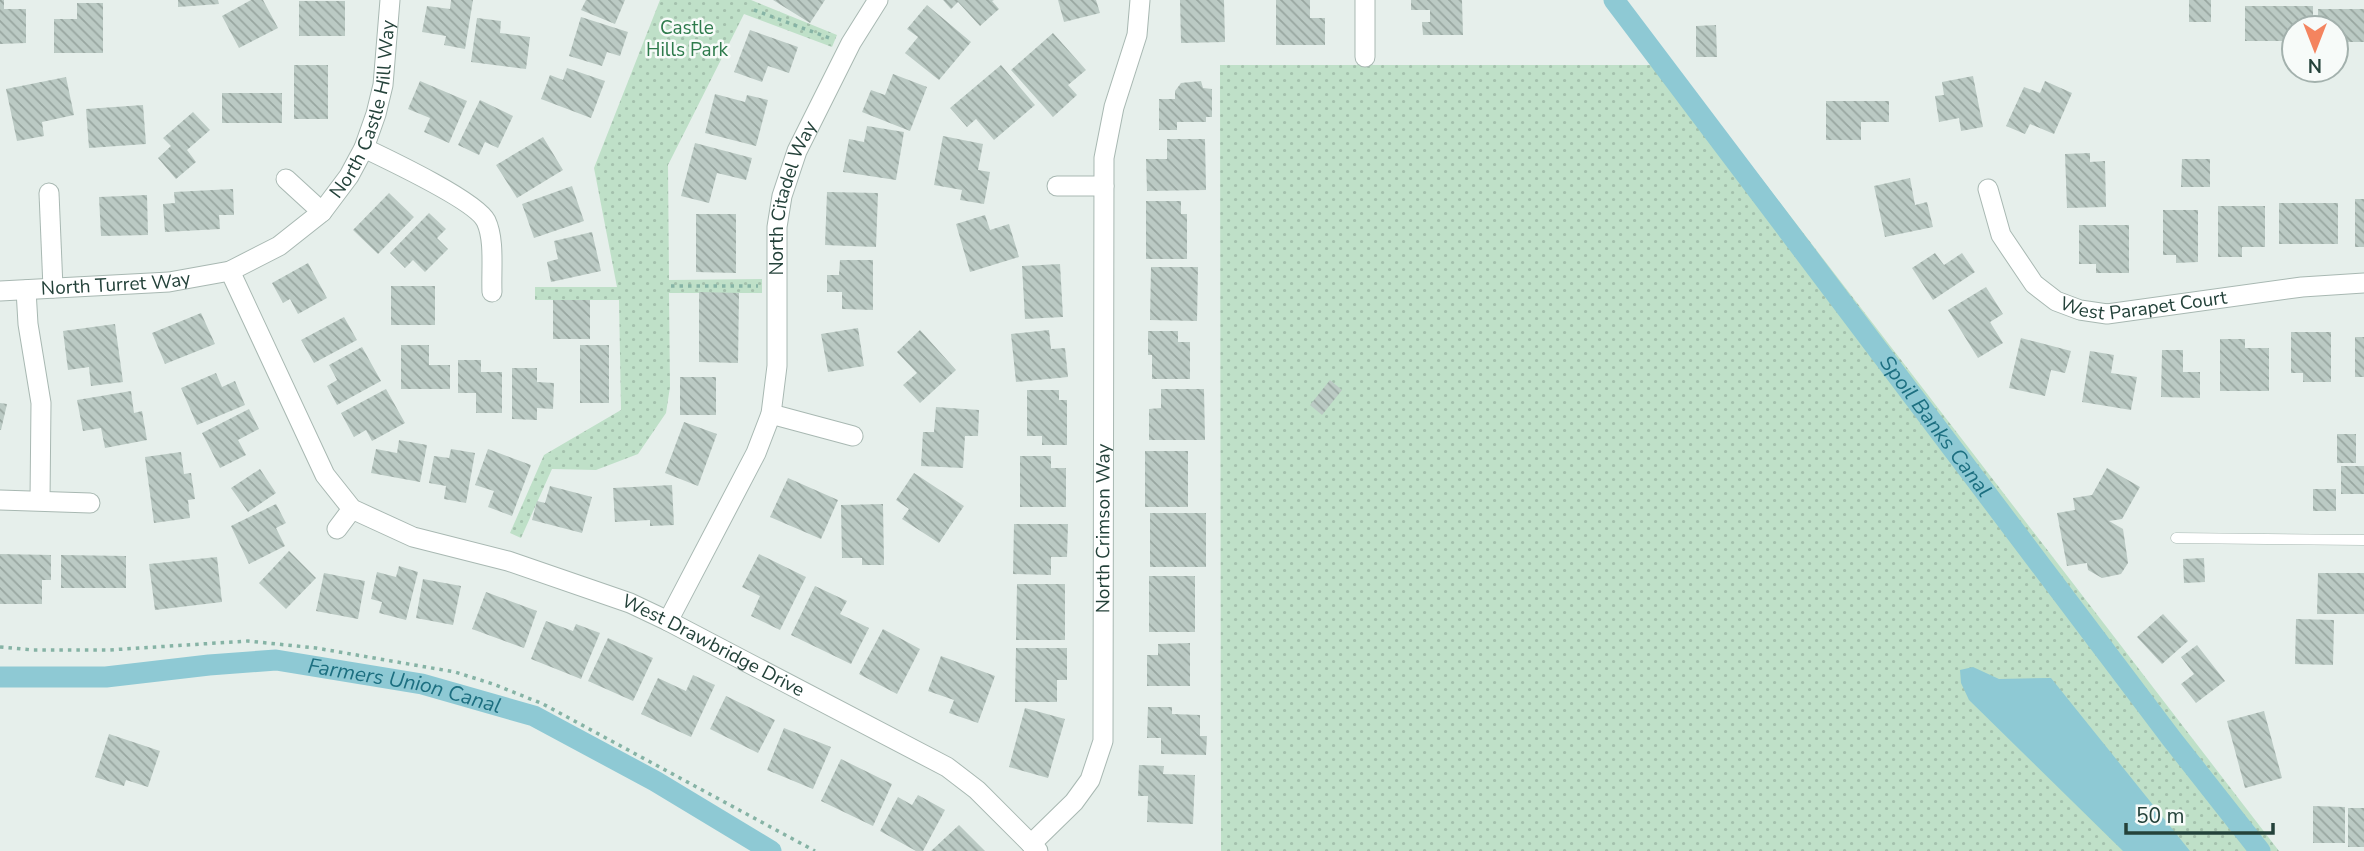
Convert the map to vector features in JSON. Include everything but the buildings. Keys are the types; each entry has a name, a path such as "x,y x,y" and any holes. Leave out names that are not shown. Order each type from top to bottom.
{"street":[{"name":"North Castle Hill Way","path":"230,271 279,246 322,212 349,176 364,148 383,85 390,0"},
{"name":"North Citadel Way","path":"668,621 756,453 771,414 777,366 777,227 782,196 797,151 851,43 878,0"},
{"name":"North Crimson Way","path":"1034,848 1090,780 1103,741 1104,158 1114,107 1137,35 1140,0"},
{"path":"1365,0 1365,57"},
{"path":"364,148 472,206 485,219 490,236 492,292"},
{"name":"North Castle Hill Way","path":"286,179 322,212"},
{"path":"1057,187 1104,187"},
{"name":"West Parapet Court","path":"1989,189 2001,235 2034,284 2056,301 2080,310 2107,314 2302,287 2364,283"},
{"path":"49,193 53,288"},
{"name":"West Drawbridge Drive","path":"230,271 325,475 352,509 413,537 508,561 630,603 668,621 947,767 977,790 1034,848"},
{"name":"North Turret Way","path":"0,291 169,282 230,271"},
{"path":"26,290 28,324 41,403 40,500"},
{"path":"771,414 853,436"},
{"path":"0,500 90,503"},
{"path":"337,529 352,509"}],"lane":[{"path":"2176,538 2364,540"}],"path":[{"path":"754,10 837,41"},
{"path":"671,286 764,286"},
{"path":"0,647 110,650 248,641 316,648 455,672 543,704 815,851"}],"green space":[{"name":"Castle Hills Park","path":"660,0 751,0 837,35 832,47 744,14 668,165 669,280 762,279 762,293 669,293 670,387 666,413 638,454 596,470 552,469 521,538 510,533 544,455 621,410 619,300 535,300 535,287 617,287 594,168"},
{"path":"1220,65 1674,65 2279,851 1221,851"}],"water":[{"path":"1973,667 1999,679 2051,678 2190,851 2123,851 1969,700 1961,683 1960,670"}],"waterway":[{"name":"Spoil Banks Canal","path":"1614,0 2171,738 2260,851"},
{"name":"Farmers Union Canal","path":"0,677 106,677 276,660 422,684 534,716 655,781 771,851"}]}
